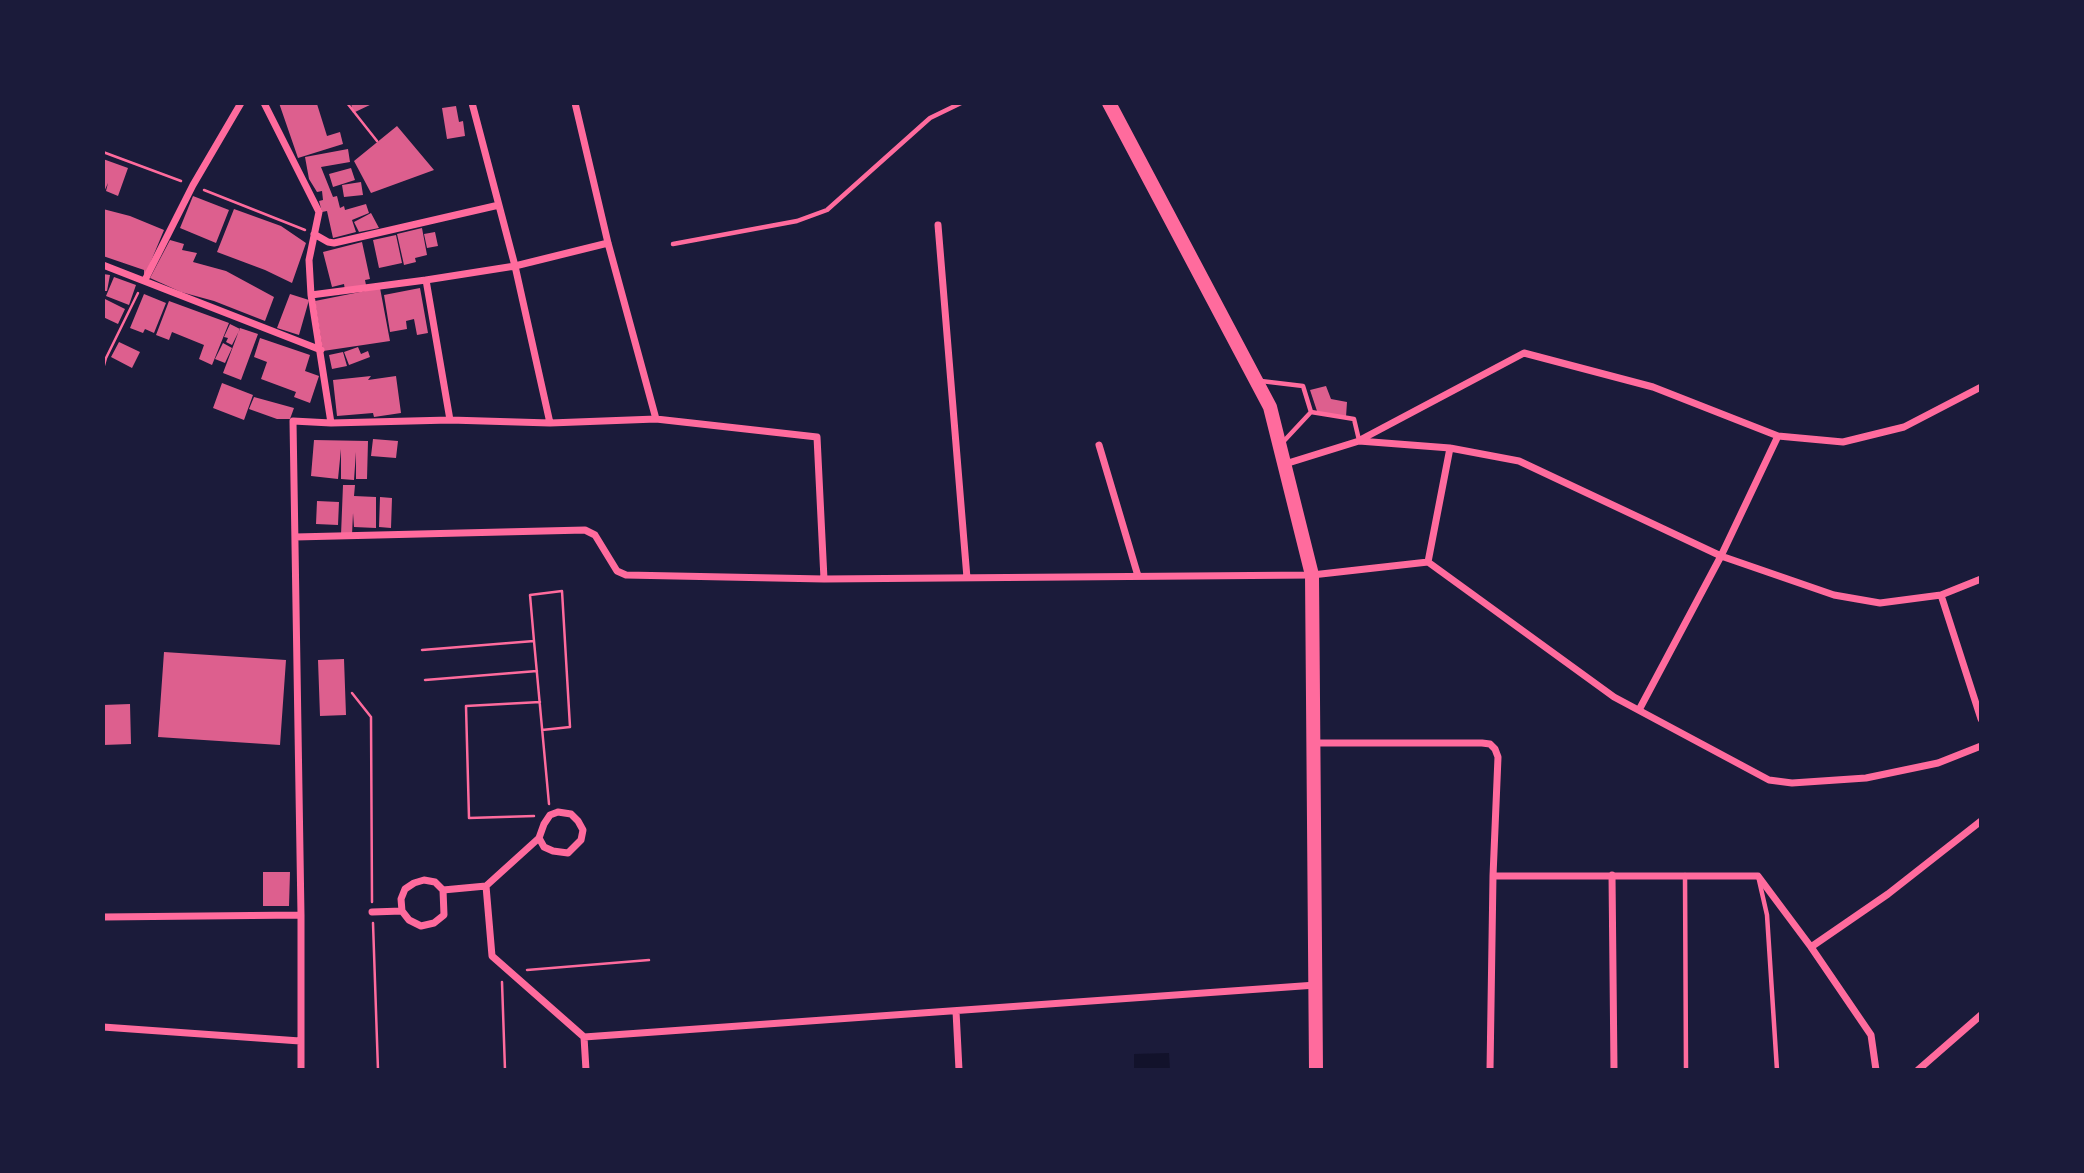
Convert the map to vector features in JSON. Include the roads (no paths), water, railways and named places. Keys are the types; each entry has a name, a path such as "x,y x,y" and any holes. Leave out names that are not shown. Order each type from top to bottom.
{"main road":[{"path":"1109,103 1270,407 1312,575 1316,1070"}],"street":[{"path":"145,280 192,185 241,103"},
{"path":"264,103 319,212 309,260 311,295 331,423"},
{"path":"472,103 515,266 550,422"},
{"path":"575,103 608,243 656,419"},
{"path":"314,234 334,243 499,205"},
{"path":"938,225 967,578"},
{"path":"311,295 426,281 515,266 608,243"},
{"path":"103,265 321,350"},
{"path":"426,281 450,420"},
{"path":"1285,464 1359,441 1524,353 1653,387 1777,436 1843,442 1903,427 1981,387"},
{"path":"301,1070 293,421 550,422 656,419 817,437 824,579"},
{"path":"1639,710 1721,556 1777,436"},
{"path":"1359,441 1450,448 1519,461 1721,556 1834,594 1880,603 1941,595 1981,579"},
{"path":"1099,445 1139,576"},
{"path":"1428,562 1450,448"},
{"path":"295,537 585,530 595,535 617,571 626,575 824,579 1312,575 1428,562 1614,696 1769,780 1792,783 1866,778 1938,764 1981,746"},
{"path":"1941,595 1981,719"},
{"path":"1315,743 1482,743 1495,748 1498,757 1490,1070"},
{"path":"443,890 444,915 434,923 421,926 409,920 402,911 401,899 405,889 424,880 435,883 443,890 486,886 539,838 551,815 558,812 571,814 583,830 581,840 568,853 544,847 539,838"},
{"path":"1811,947 1888,894 1981,821"},
{"path":"1612,875 1614,1070"},
{"path":"1493,876 1758,876 1871,1035 1876,1070"},
{"path":"486,886 492,957 584,1037 1316,985"},
{"path":"372,912 402,911"},
{"path":"103,917 301,915"},
{"path":"956,1011 959,1070"},
{"path":"1918,1070 1981,1015"},
{"path":"103,1027 300,1041"},
{"path":"584,1037 586,1070"}],"lane":[{"path":"673,244 797,221 827,210 930,118 961,103"},
{"path":"1256,380 1303,386 1311,412"},
{"path":"1311,412 1354,419 1359,441"},
{"path":"1280,445 1311,412"},
{"path":"1685,875 1686,1070"},
{"path":"1758,876 1767,915 1777,1070"}]}
